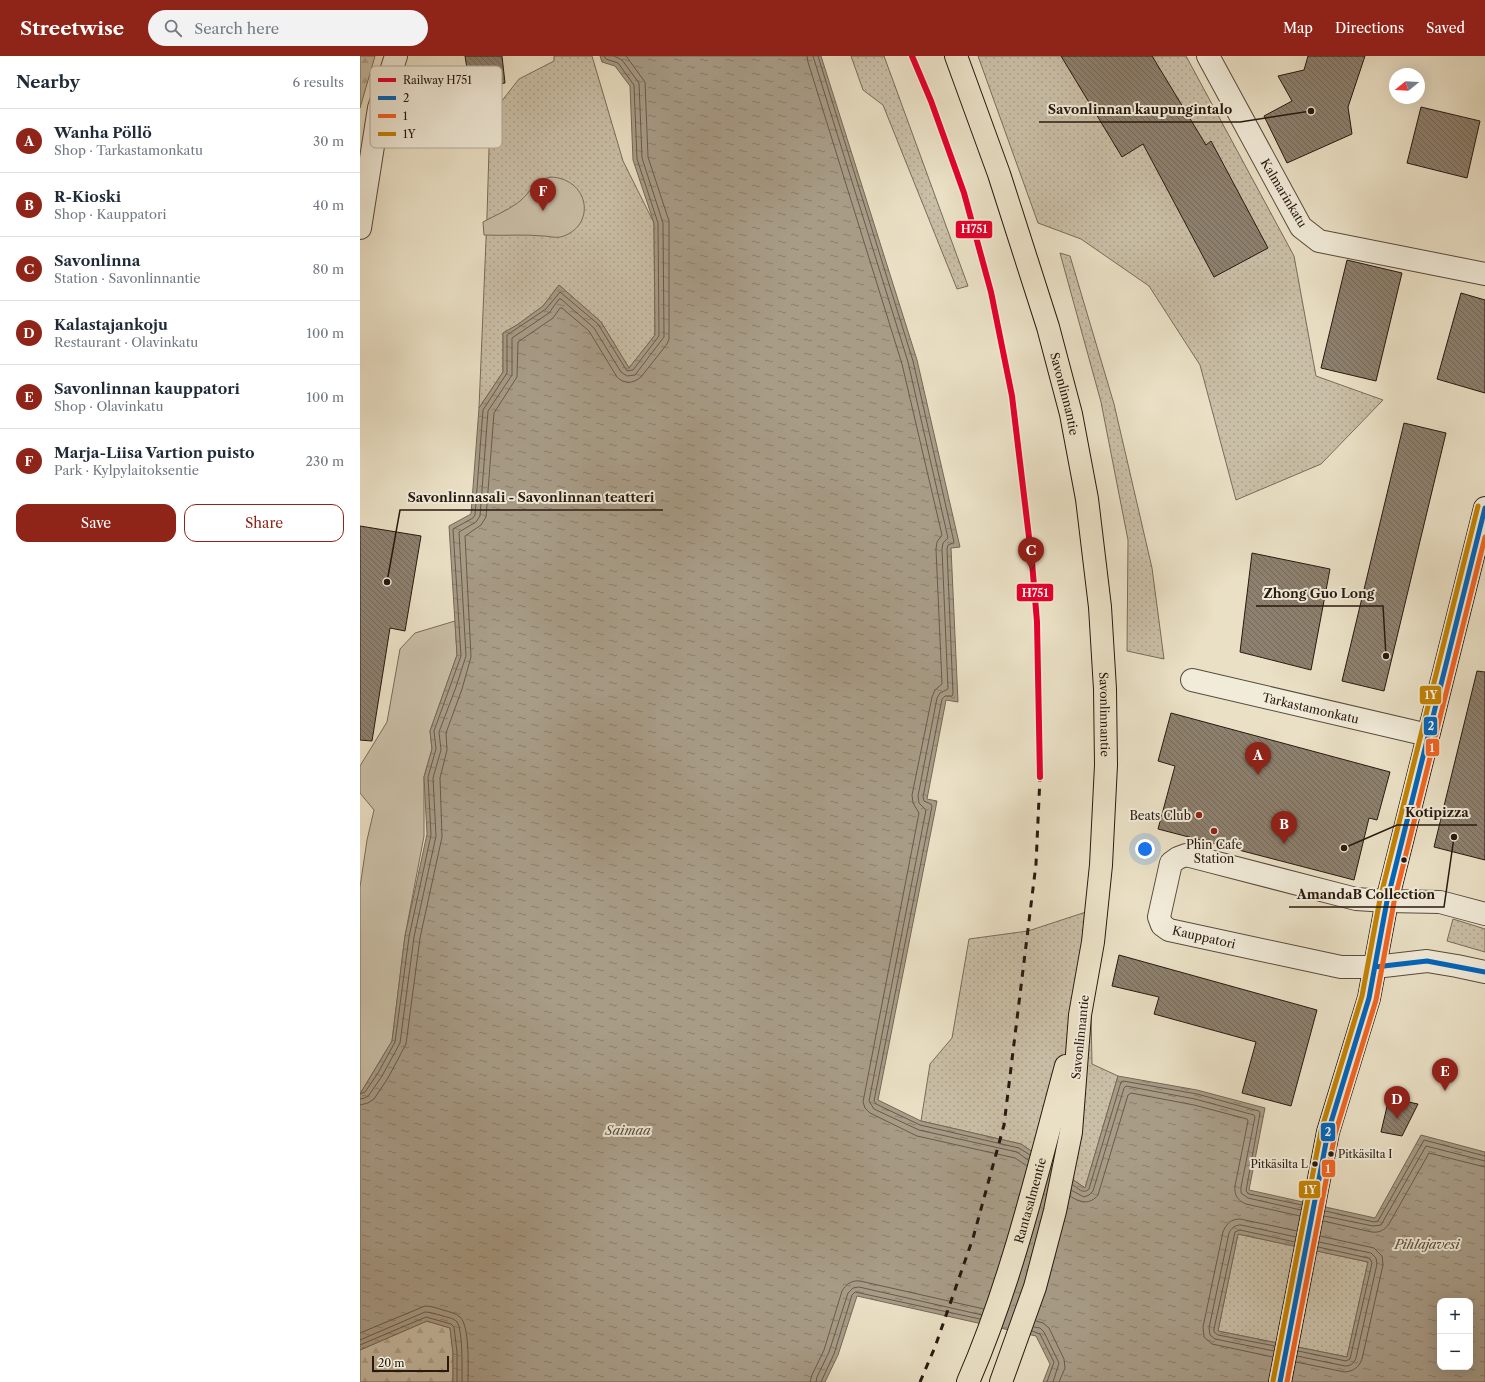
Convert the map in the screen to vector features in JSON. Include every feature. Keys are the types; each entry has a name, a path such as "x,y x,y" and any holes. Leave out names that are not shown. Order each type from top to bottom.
{"highway":[{"name":"Savonlinnantie","path":"956,56 999,174 1048,327 1071,414 1087,499 1100,607 1105,689 1106,765 1101,865 1093,942 1080,1015 1071,1132 1055,1211 1035,1288 1003,1377"},
{"name":"Rantasalmentie","path":"968,1382 977,1362 1019,1242 1080,1015"}],"street":[{"path":"393,66 396,56"},
{"name":"Kalmarinkatu","path":"1208,56 1301,227 1318,241 1485,274"},
{"path":"360,228 373,148"},
{"path":"1280,1382 1328,1132 1369,998 1387,901 1485,508"},
{"name":"Tarkastamonkatu","path":"1192,680 1428,735"},
{"name":"Kauppatori","path":"1485,914 1440,902 1356,899 1186,855 1171,863 1159,917 1162,925 1169,930 1342,967 1375,967 1427,961 1485,972"}],"green space":[{"path":"360,56 375,56 372,66 370,66 370,73 360,108"},
{"path":"554,56 592,56 623,161 654,223 655,335 629,368 601,322 559,285 543,306 517,325 503,333 503,372 479,408 489,148 502,148 502,101 519,79 554,61"},
{"path":"851,56 884,56 968,286 957,289 883,105 863,90"},
{"path":"978,56 1186,56 1294,256 1316,376 1383,400 1321,464 1236,500 1200,365 1149,286 1081,239 1038,223"},
{"path":"550,177 563,179 573,185 580,193 584,202 584,212 581,221 574,230 564,236 558,237 529,235 484,235 483,222 516,204 534,186"},
{"path":"1060,253 1070,256 1114,404 1152,568 1164,659 1127,651 1128,540 1101,402"},
{"path":"455,621 457,655 430,731 432,749 424,777 424,836 405,936 392,1041 360,1094 360,887 367,840 374,810 360,793 360,766 387,722 400,649 415,633"},
{"path":"1089,911 1092,1064 1118,1076 1085,1188 1021,1144 921,1121 930,1064 952,1038 969,939 1028,931"},
{"path":"1453,919 1485,929 1485,952 1447,941"},
{"path":"1238,1234 1368,1262 1347,1357 1218,1331"},
{"path":"427,1321 450,1328 453,1353 453,1382 360,1382 360,1350"}],"water":[{"name":"Saimaa","path":"600,56 821,56 917,360 960,547 951,548 958,702 946,700 927,799 937,801 878,1100 921,1121 1021,1144 1085,1188 1118,1076 1197,1090 1265,1108 1249,1190 1375,1218 1421,1135 1485,1152 1485,1382 1043,1382 1050,1364 1036,1336 857,1296 838,1355 825,1382 453,1382 453,1353 450,1328 427,1321 360,1350 360,1094 392,1041 405,936 427,834 424,777 432,749 430,731 457,655 449,526 471,514 479,408 503,372 503,333 517,325 543,306 559,285 601,322 629,368 655,335 654,223 633,160 630,86 615,66 602,62","holes":["1238,1234 1368,1262 1347,1357 1218,1331"]}],"building":[{"path":"465,56 502,56 505,83 502,83 502,66 467,66"},
{"path":"1061,56 1152,56 1206,145 1211,141 1268,248 1214,277 1143,144 1122,157"},
{"path":"1308,56 1365,56 1348,107 1352,134 1287,163 1264,116 1292,101 1278,76 1304,70"},
{"path":"1421,107 1480,121 1467,178 1407,163"},
{"path":"1347,260 1402,273 1376,381 1321,368"},
{"path":"1461,293 1485,300 1485,393 1437,379"},
{"path":"1404,423 1446,433 1384,691 1342,681"},
{"path":"360,526 421,536 405,631 390,628 372,741 360,740"},
{"path":"1252,553 1330,569 1311,670 1240,652"},
{"path":"1477,671 1485,672 1485,860 1434,847"},
{"path":"1171,713 1390,772 1377,820 1369,818 1354,880 1158,829 1175,766 1158,761"},
{"path":"1119,955 1317,1010 1291,1106 1242,1093 1256,1042 1154,1014 1159,997 1112,986"},
{"path":"1389,1098 1418,1104 1402,1136 1381,1132"}],"railway":[{"path":"920,1382 935,1347 973,1238 1004,1125 1036,864 1040,777"}],"rail line":[{"name":"H751","path":"912,56 931,101 964,193 991,292 1012,396 1032,562 1037,622 1040,777"}],"transit line":[{"name":"1Y","path":"1273,1381 1321,1131 1362,996 1380,899 1478,506"},
{"name":"2","path":"1280,1382 1328,1132 1369,998 1387,901 1485,508"},
{"name":"1","path":"1287,1382 1335,1134 1376,1000 1394,902 1485,537"},
{"name":"2","path":"1375,967 1427,961 1485,972"}],"place":[{"name":"Savonlinnan kaupungintalo","path":"1311,111"},
{"name":"Marja-Liisa Vartion puisto","path":"543,211"},
{"name":"Savonlinna","path":"1031,570"},
{"name":"Savonlinnasali - Savonlinnan teatteri","path":"387,582"},
{"name":"Zhong Guo Long","path":"1386,656"},
{"name":"Wanha Pöllö","path":"1258,775"},
{"name":"Beats Club","path":"1199,815"},
{"name":"Phin Cafe Station","path":"1214,831"},
{"name":"AmandaB Collection","path":"1454,837"},
{"name":"R-Kioski","path":"1284,844"},
{"name":"Kotipizza","path":"1344,848"},
{"name":"Savonlinnan kauppatori","path":"1445,1091"},
{"name":"Kalastajankoju","path":"1397,1119"},
{"name":"Pitkäsilta I","path":"1331,1154"},
{"name":"Pitkäsilta L","path":"1315,1164"}],"water label":[{"name":"Pihlajavesi","path":"1427,1244"}]}
